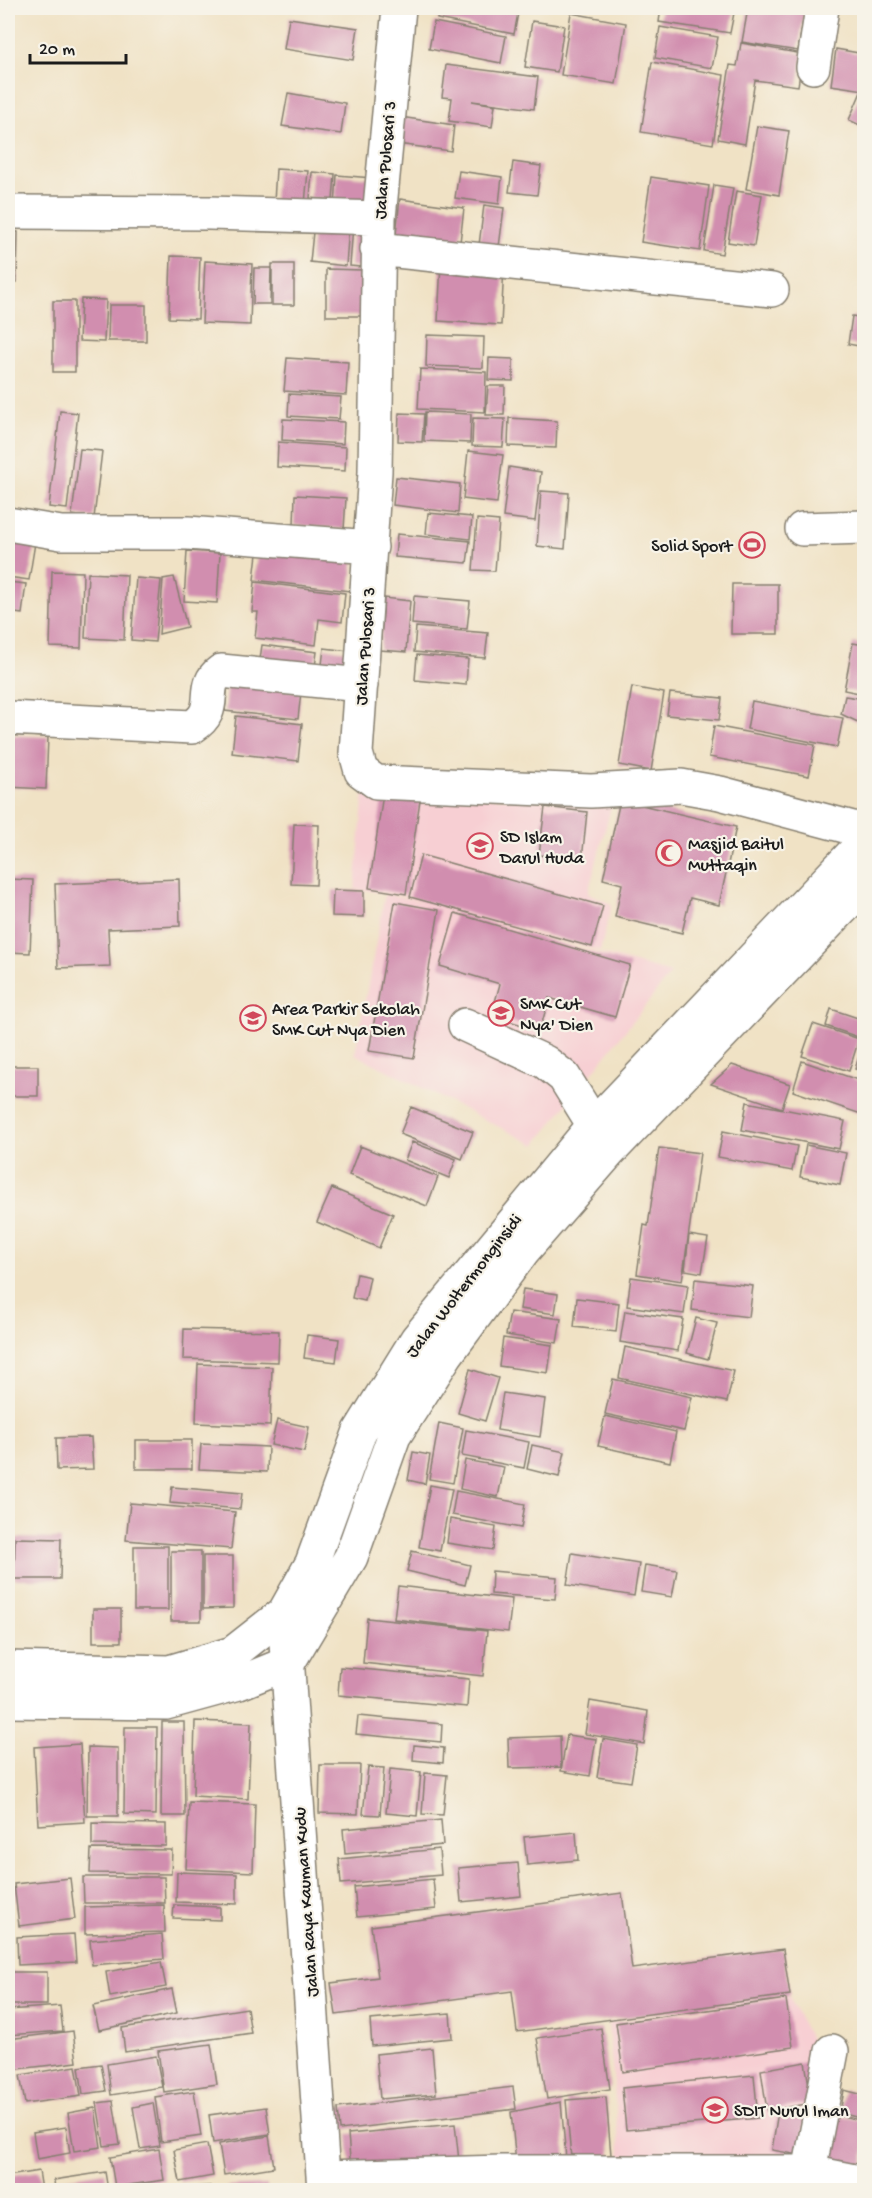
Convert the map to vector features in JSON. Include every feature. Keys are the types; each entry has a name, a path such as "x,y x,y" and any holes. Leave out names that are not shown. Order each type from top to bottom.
{"street":[{"name":"Jalan Pulosari 3","path":"399,8 378,233 375,472 356,753 361,771 376,782 591,791 681,786 720,793 864,831"},
{"path":"813,67 822,8"},
{"path":"8,212 209,213 378,233 772,290"},
{"path":"8,524 61,533 188,532 371,547"},
{"path":"802,529 864,527"},
{"path":"8,718 192,726 202,721 208,712 211,681 221,670 361,685"},
{"name":"Jalan Woltermonginsidi","path":"8,1668 169,1672 233,1653 284,1613 312,1563 360,1431 417,1339 602,1138 864,842"},
{"name":"Jalan Woltermonginsidi","path":"288,1663 351,1557 394,1436 446,1355 524,1251 602,1138 864,886"},
{"path":"465,1024 545,1062 564,1077 602,1138"},
{"name":"Jalan Raya Kauman Kudu","path":"284,1613 324,2183"},
{"path":"8,1701 166,1703 239,1683 288,1663"},
{"path":"809,2172 832,2051"},
{"path":"324,2183 502,2172 809,2172 864,2183"}],"shaded area":[{"name":"SMK Cut Nya' Dien","path":"364,791 612,804 588,893 612,904 600,951 476,917 671,973 535,1145 355,1054 385,894 427,902 404,896 355,889"},
{"name":"SDIT Nurul Iman","path":"789,1996 822,2064 806,2156 621,2163 608,2023"}],"building":[{"path":"439,8 519,8 514,34 437,19"},
{"path":"661,8 735,8 730,33 659,22"},
{"path":"748,8 805,8 798,51 742,42"},
{"path":"571,13 626,23 616,84 561,75"},
{"path":"289,18 358,28 353,60 284,49"},
{"path":"532,21 564,26 557,72 525,67"},
{"path":"434,22 506,36 501,63 429,49"},
{"path":"660,27 718,37 712,68 655,58"},
{"path":"741,43 803,54 798,86 755,80 745,144 718,139 730,65 737,66"},
{"path":"836,49 864,54 864,90 831,85"},
{"path":"652,62 724,75 713,144 641,132"},
{"path":"446,65 538,77 534,109 472,101 495,105 492,127 449,121 452,98 442,97"},
{"path":"861,92 864,93 864,127 849,120"},
{"path":"288,93 345,103 341,134 282,126"},
{"path":"400,117 454,125 451,151 397,144"},
{"path":"757,126 789,131 779,195 746,189"},
{"path":"513,162 541,166 537,195 509,192"},
{"path":"276,169 308,171 305,204 274,202"},
{"path":"459,171 502,177 499,204 455,198"},
{"path":"312,172 335,174 333,200 310,198"},
{"path":"337,175 372,178 370,210 335,207"},
{"path":"651,177 709,186 700,251 641,242"},
{"path":"864,181 864,203 860,202"},
{"path":"714,185 733,188 722,254 704,251"},
{"path":"736,191 762,195 754,246 728,242"},
{"path":"400,199 464,208 459,251 395,243"},
{"path":"484,205 504,208 499,247 479,245"},
{"path":"314,222 349,225 346,266 310,262"},
{"path":"353,225 374,227 371,268 350,266"},
{"path":"8,231 18,232 17,282 8,282"},
{"path":"171,256 200,257 198,319 169,318"},
{"path":"205,261 252,264 250,325 202,323"},
{"path":"441,263 504,266 501,325 438,321"},
{"path":"272,264 294,264 294,305 272,305"},
{"path":"254,268 271,268 270,304 253,304"},
{"path":"326,269 363,270 362,316 326,316"},
{"path":"81,299 106,300 104,342 79,341"},
{"path":"53,301 75,301 75,372 53,372"},
{"path":"109,305 146,305 146,341 108,341"},
{"path":"852,316 864,318 864,347 848,344"},
{"path":"427,335 484,337 483,368 426,366"},
{"path":"287,358 348,362 346,395 284,391"},
{"path":"489,358 513,359 513,381 488,380"},
{"path":"420,369 486,372 485,412 418,409"},
{"path":"488,386 505,386 504,415 486,415"},
{"path":"289,394 341,397 339,419 288,416"},
{"path":"60,411 78,413 67,509 49,507"},
{"path":"425,412 471,414 470,443 424,441"},
{"path":"399,413 424,414 422,442 398,441"},
{"path":"473,418 505,419 503,447 472,446"},
{"path":"509,418 557,421 556,448 508,446"},
{"path":"283,419 344,422 343,444 282,440"},
{"path":"278,442 346,447 345,471 277,467"},
{"path":"80,449 102,451 94,518 72,515"},
{"path":"468,451 503,455 497,503 463,499"},
{"path":"509,467 541,472 535,521 503,517"},
{"path":"396,477 460,484 458,513 393,505"},
{"path":"541,491 569,493 565,549 537,546"},
{"path":"295,495 346,498 344,529 294,525"},
{"path":"428,513 472,517 470,539 426,534"},
{"path":"477,519 499,521 495,571 473,570"},
{"path":"397,534 470,541 467,563 395,557"},
{"path":"8,539 35,543 29,580 8,577"},
{"path":"258,545 354,557 350,591 254,580"},
{"path":"187,551 220,553 217,603 184,601"},
{"path":"52,571 83,572 81,648 50,647"},
{"path":"88,573 127,575 124,640 85,638"},
{"path":"174,577 187,627 159,634 163,579"},
{"path":"136,578 161,580 155,642 131,640"},
{"path":"8,582 26,584 22,614 8,612"},
{"path":"255,582 345,593 342,622 319,619 316,645 255,638 258,612 252,612"},
{"path":"732,584 778,584 778,634 731,634"},
{"path":"414,596 470,601 467,629 412,624"},
{"path":"384,598 410,601 406,652 380,650"},
{"path":"416,627 488,633 485,658 414,652"},
{"path":"853,643 864,645 864,694 844,690"},
{"path":"262,645 317,652 314,674 259,667"},
{"path":"324,648 349,651 346,676 321,673"},
{"path":"417,655 468,659 466,685 415,680"},
{"path":"228,683 301,692 298,719 225,711"},
{"path":"632,687 664,693 651,771 619,765"},
{"path":"670,693 722,698 719,720 667,715"},
{"path":"845,696 864,699 864,725 841,714"},
{"path":"752,701 843,718 837,747 747,729"},
{"path":"236,716 302,724 298,761 232,753"},
{"path":"714,726 815,745 809,776 709,757"},
{"path":"8,735 48,737 46,789 8,787"},
{"path":"383,794 420,800 406,894 369,888"},
{"name":"Masjid Baitul Muttaqin","path":"620,800 736,827 719,905 690,898 682,933 615,917 622,884 603,879"},
{"path":"545,807 587,812 582,860 539,855"},
{"path":"294,824 319,825 316,885 291,884"},
{"path":"421,855 603,906 592,947 410,897"},
{"path":"8,879 33,880 30,953 8,952"},
{"path":"179,879 180,926 108,929 110,966 58,968 55,884"},
{"path":"333,890 364,891 364,917 332,916"},
{"path":"395,902 439,910 414,1058 369,1051"},
{"path":"455,913 630,965 615,1017 549,998 540,1030 491,1016 500,984 440,966"},
{"path":"831,1009 864,1020 864,1039 826,1026"},
{"path":"813,1024 859,1039 849,1071 802,1056"},
{"path":"864,1041 864,1072 855,1069"},
{"path":"802,1061 864,1082 864,1115 793,1091"},
{"path":"732,1065 790,1084 782,1108 711,1084"},
{"path":"8,1066 38,1066 38,1096 8,1096"},
{"path":"747,1102 845,1121 839,1149 742,1130"},
{"path":"411,1107 473,1132 462,1159 400,1134"},
{"path":"723,1131 797,1146 792,1171 718,1157"},
{"path":"412,1142 456,1159 449,1178 405,1160"},
{"path":"806,1145 846,1153 840,1185 800,1177"},
{"path":"360,1146 438,1177 427,1206 349,1175"},
{"path":"659,1148 700,1153 682,1281 637,1274 644,1225 648,1226"},
{"path":"332,1188 393,1214 379,1248 317,1222"},
{"path":"689,1235 708,1238 702,1273 685,1270"},
{"path":"357,1274 370,1277 365,1301 352,1298"},
{"path":"631,1277 688,1285 684,1314 627,1306"},
{"path":"695,1279 753,1286 749,1317 692,1310"},
{"path":"523,1289 558,1294 555,1314 520,1309"},
{"path":"577,1298 619,1303 616,1332 574,1327"},
{"path":"625,1311 683,1319 678,1351 620,1342"},
{"path":"510,1312 561,1319 557,1343 506,1335"},
{"path":"696,1318 717,1323 708,1359 687,1353"},
{"path":"184,1329 279,1331 278,1362 183,1359"},
{"path":"307,1335 339,1339 336,1362 304,1358"},
{"path":"503,1338 552,1345 548,1373 499,1366"},
{"path":"625,1347 734,1371 727,1402 619,1378"},
{"path":"198,1364 272,1367 270,1426 196,1423"},
{"path":"470,1369 498,1378 485,1421 458,1413"},
{"path":"613,1379 692,1397 684,1431 605,1414"},
{"path":"503,1393 545,1399 540,1437 497,1430"},
{"path":"605,1416 676,1432 670,1462 598,1446"},
{"path":"277,1420 309,1427 304,1452 271,1445"},
{"path":"439,1423 463,1428 453,1483 429,1479"},
{"path":"466,1430 529,1442 524,1468 462,1456"},
{"path":"91,1437 93,1469 57,1470 56,1438"},
{"path":"136,1440 192,1440 192,1469 136,1469"},
{"path":"201,1444 268,1447 267,1472 199,1469"},
{"path":"532,1445 565,1452 559,1477 527,1469"},
{"path":"413,1452 430,1455 425,1484 408,1480"},
{"path":"465,1460 504,1467 498,1497 460,1489"},
{"path":"430,1485 452,1489 440,1551 419,1547"},
{"path":"172,1487 242,1493 240,1509 170,1503"},
{"path":"456,1491 525,1504 521,1528 452,1515"},
{"path":"130,1503 235,1512 231,1549 126,1540"},
{"path":"450,1519 496,1527 493,1550 447,1543"},
{"path":"15,1538 61,1539 60,1579 14,1579"},
{"path":"134,1546 168,1546 168,1610 134,1610"},
{"path":"171,1551 201,1551 201,1621 171,1621"},
{"path":"412,1551 470,1565 465,1585 407,1571"},
{"path":"572,1553 639,1564 634,1596 567,1585"},
{"path":"203,1556 233,1556 233,1608 203,1609"},
{"path":"645,1565 677,1570 672,1597 641,1592"},
{"path":"492,1571 557,1577 555,1599 491,1594"},
{"path":"398,1586 512,1599 508,1632 394,1619"},
{"path":"93,1609 121,1609 121,1642 93,1642"},
{"path":"367,1618 487,1631 483,1676 363,1663"},
{"path":"340,1667 469,1679 467,1707 338,1695"},
{"path":"590,1701 648,1711 644,1744 585,1734"},
{"path":"358,1716 442,1724 441,1742 356,1734"},
{"path":"195,1721 251,1723 248,1799 193,1796"},
{"path":"162,1722 184,1722 185,1816 161,1816"},
{"path":"125,1727 157,1727 156,1815 124,1814"},
{"path":"567,1735 596,1739 590,1776 561,1771"},
{"path":"560,1736 561,1767 509,1768 508,1738"},
{"path":"603,1739 637,1745 631,1782 597,1777"},
{"path":"80,1744 85,1822 38,1825 34,1747"},
{"path":"414,1745 444,1748 443,1763 413,1760"},
{"path":"88,1747 118,1748 118,1816 87,1816"},
{"path":"320,1765 360,1765 358,1814 319,1813"},
{"path":"368,1767 384,1768 380,1815 363,1814"},
{"path":"390,1769 421,1772 417,1816 386,1813"},
{"path":"425,1773 447,1775 443,1815 422,1814"},
{"path":"189,1802 255,1804 253,1872 186,1869"},
{"path":"441,1820 443,1845 345,1854 343,1829"},
{"path":"92,1823 166,1824 166,1846 92,1845"},
{"path":"576,1832 578,1860 527,1865 524,1837"},
{"path":"91,1849 172,1850 171,1874 90,1873"},
{"path":"439,1849 441,1875 341,1884 339,1859"},
{"path":"518,1863 521,1896 461,1902 458,1868"},
{"path":"177,1872 237,1874 237,1904 176,1902"},
{"path":"83,1877 164,1877 165,1903 84,1903"},
{"path":"70,1878 75,1919 19,1926 14,1884"},
{"path":"433,1879 436,1909 357,1917 354,1887"},
{"path":"622,1893 632,1969 783,1949 790,1995 517,2032 512,1991 336,2015 331,1983 378,1977 371,1926"},
{"path":"164,1905 165,1932 85,1934 85,1907"},
{"path":"174,1905 220,1907 220,1920 173,1918"},
{"path":"74,1934 76,1962 18,1965 17,1937"},
{"path":"162,1934 164,1959 92,1965 90,1940"},
{"path":"161,1962 166,1987 110,1997 106,1972"},
{"path":"8,1972 47,1972 47,2005 8,2005"},
{"path":"172,1989 177,2013 99,2030 93,2006"},
{"path":"786,1999 793,2047 623,2072 616,2023"},
{"path":"60,2006 63,2031 8,2035 8,2010"},
{"path":"247,2008 251,2033 125,2052 122,2028"},
{"path":"450,2013 452,2038 372,2046 370,2020"},
{"path":"601,2028 610,2089 547,2099 537,2038"},
{"path":"73,2031 77,2062 10,2070 8,2039"},
{"path":"211,2044 217,2084 164,2092 158,2051"},
{"path":"432,2048 436,2094 380,2099 376,2054"},
{"path":"156,2056 162,2087 111,2095 107,2064"},
{"path":"805,2062 812,2103 767,2111 761,2070"},
{"path":"101,2064 106,2091 83,2094 79,2067"},
{"path":"76,2066 81,2096 25,2104 20,2075"},
{"path":"754,2075 758,2118 626,2130 622,2088"},
{"path":"513,2087 516,2109 340,2130 338,2108"},
{"path":"844,2090 864,2095 864,2119 840,2113"},
{"path":"194,2091 201,2136 161,2142 155,2097"},
{"path":"606,2097 611,2155 571,2158 566,2100"},
{"path":"113,2101 120,2144 104,2146 97,2103"},
{"path":"561,2102 566,2159 516,2163 511,2112"},
{"path":"153,2103 160,2146 140,2149 133,2107"},
{"path":"266,2107 270,2134 213,2143 209,2115"},
{"path":"95,2108 101,2147 74,2151 68,2113"},
{"path":"778,2111 806,2116 799,2155 772,2150"},
{"path":"833,2114 864,2121 864,2171 824,2162"},
{"path":"455,2124 459,2161 351,2171 348,2134"},
{"path":"66,2127 70,2153 37,2159 33,2132"},
{"path":"269,2136 274,2167 224,2175 219,2144"},
{"path":"207,2144 213,2176 180,2182 174,2150"},
{"path":"159,2149 164,2180 115,2187 110,2157"},
{"path":"39,2171 42,2190 8,2190 8,2176"},
{"path":"105,2172 108,2190 55,2190 54,2180"},
{"path":"267,2185 267,2190 226,2190 226,2187"},
{"path":"210,2186 210,2190 155,2190 155,2189"}],"place":[{"name":"Solid Sport","path":"752,545"},
{"name":"SD Islam Darul Huda","path":"480,846"},
{"name":"Masjid Baitul Muttaqin","path":"669,853"},
{"name":"SMK Cut Nya' Dien","path":"501,1013"},
{"name":"Area Parkir Sekolah SMK Cut Nya Dien","path":"253,1018"},
{"name":"SDIT Nurul Iman","path":"715,2110"}]}
